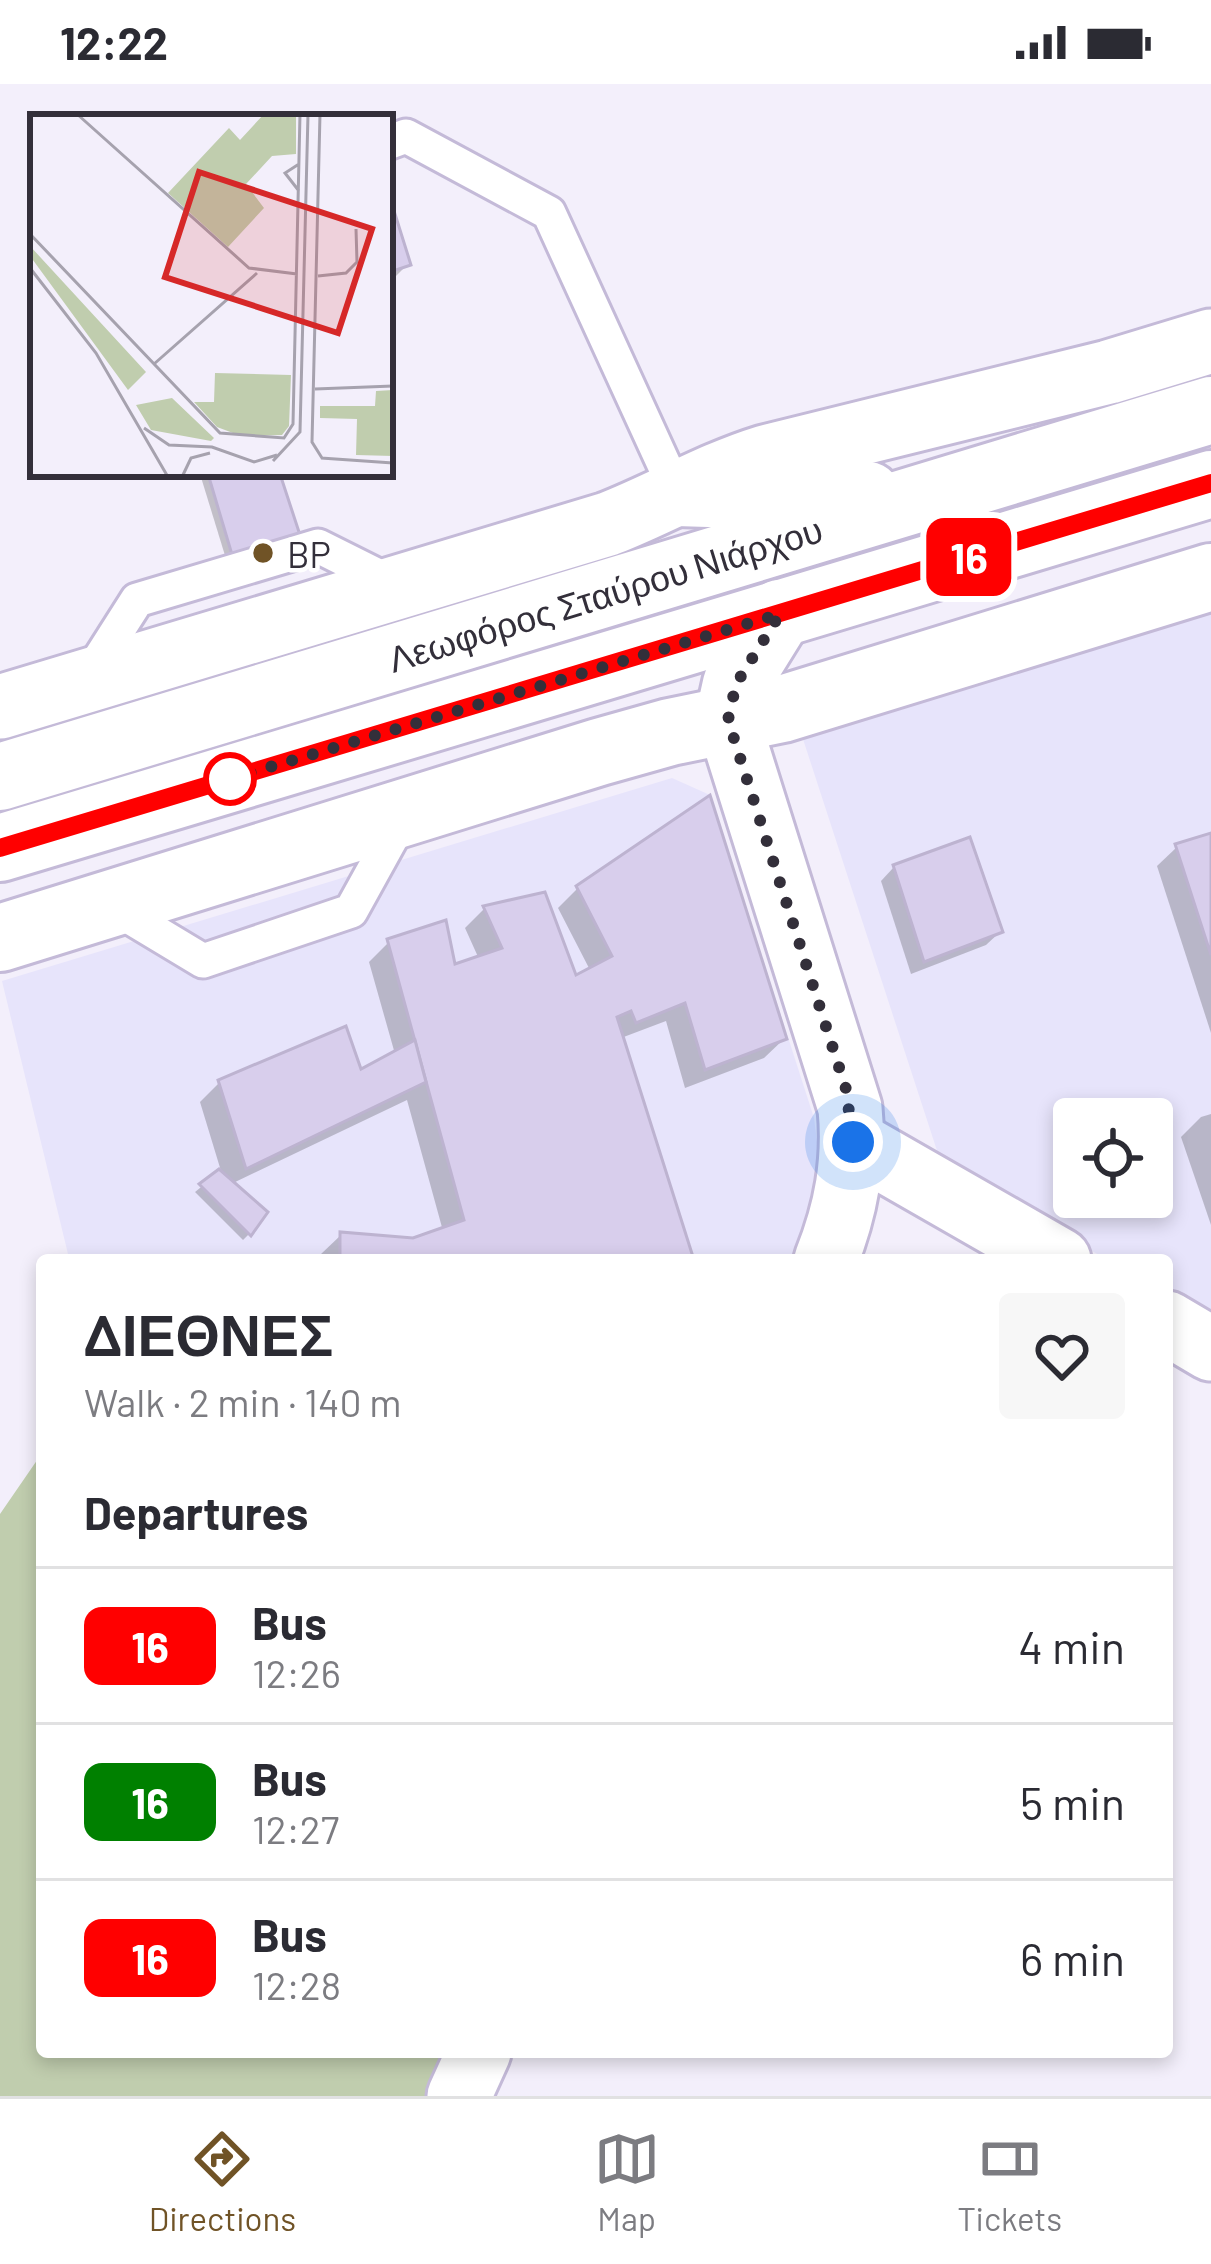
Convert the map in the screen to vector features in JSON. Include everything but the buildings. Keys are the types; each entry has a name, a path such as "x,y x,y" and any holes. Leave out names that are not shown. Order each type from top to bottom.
{"main road":[{"name":"Λεωφόρος Σταύρου Νιάρχου","path":"0,777 1211,410"},
{"name":"Λεωφόρος Σταύρου Νιάρχου","path":"0,848 1211,484"},
{"path":"677,494 810,490 919,498"},
{"path":"0,938 598,752 782,709 1211,577"},
{"path":"728,720 736,684 780,614"}],"street":[{"path":"0,707 608,524 725,469 1109,372 1211,341"},
{"path":"728,720 846,1089 853,1142 845,1198 828,1254"},
{"path":"853,1142 1049,1254"},
{"path":"1173,1327 1211,1349"},
{"path":"459,2096 475,2058"}],"lane":[{"path":"393,141 406,136 549,213 677,494"}],"shaded area":[{"path":"1211,612 1211,1318 1173,1296 1173,1254 1097,1254 942,1166 802,736"},
{"path":"672,778 710,795 814,1118 820,1165 803,1254 68,1254 2,981"}],"green space":[{"path":"36,1462 36,2058 446,2058 430,2096 0,2096 0,1514"}],"bus line":[{"name":"16","path":"0,848 1211,483"}],"place":[{"name":"BP","path":"263,553"}],"route":[{"path":"230,779 780,614 736,684 728,720 846,1089 853,1142"}]}
